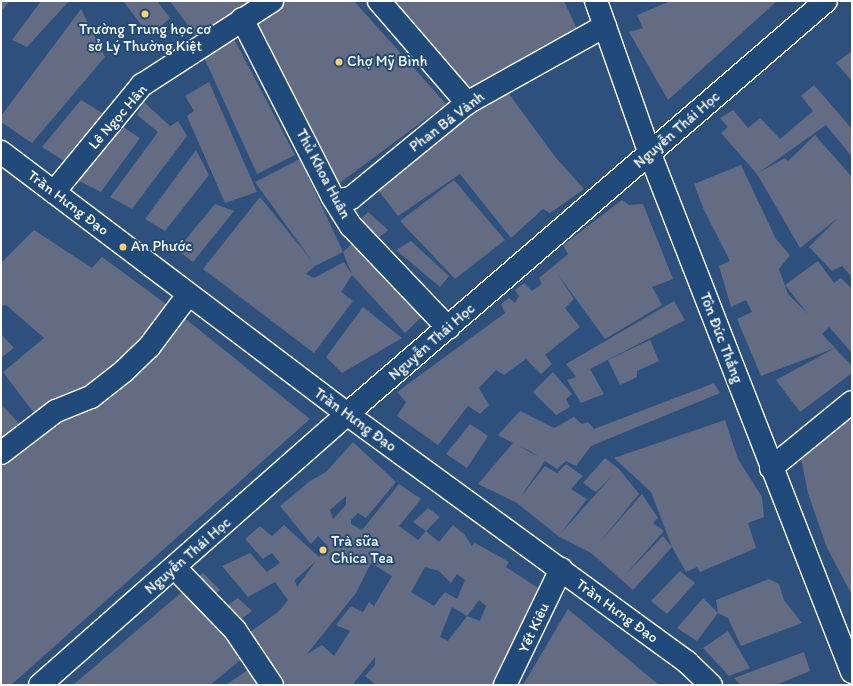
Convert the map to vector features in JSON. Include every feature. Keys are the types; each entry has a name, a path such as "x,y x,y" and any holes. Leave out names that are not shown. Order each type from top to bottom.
{"main road":[{"name":"Lê Ngọc Hân","path":"54,192 142,85 272,1"},
{"path":"379,1 467,103"},
{"name":"Tôn Đức Thắng","path":"596,1 650,154 771,468 852,672"},
{"name":"Nguyễn Thái Học","path":"40,685 175,568 347,414 826,1"},
{"name":"Thủ Khoa Huân","path":"242,19 332,196 337,200 351,226 448,328"},
{"name":"Phan Bá Vành","path":"337,200 351,198 467,103 605,26"},
{"name":"Trần Hưng Đạo","path":"1,152 347,414 687,662 711,685"},
{"path":"1,453 56,411 91,397 124,371 149,347 188,295"},
{"path":"771,468 852,402"},
{"path":"175,568 235,630 272,685"},
{"name":"Yết Kiêu","path":"505,685 561,569"}],"building":[{"path":"1,1 9,1 1,12"},
{"path":"41,1 69,1 27,47 12,40"},
{"name":"Trường Trung học cơ sở Lý Thường Kiệt","path":"123,1 157,1 170,18 150,36"},
{"path":"170,1 258,1 198,39"},
{"name":"Chợ Mỹ Bình","path":"281,1 354,1 446,104 334,187 249,21"},
{"path":"391,1 564,1 578,31 467,92"},
{"path":"671,1 777,1 668,100 629,32 643,28 637,15"},
{"path":"81,9 105,57 32,143 1,122 1,116"},
{"path":"232,35 295,155 257,174 202,53"},
{"path":"852,51 852,81 836,63"},
{"path":"209,82 257,192 225,203 187,116 194,111 185,96"},
{"path":"814,85 852,129 852,157 826,125 758,173 785,158 788,161 815,135 852,177 852,277 842,266 832,271 809,247 838,218 800,248 757,174 721,133 728,127 720,118 733,110 748,128 760,118 780,139 813,111 801,96"},
{"path":"504,87 556,158 584,189 550,213 543,209 511,238 460,174 398,216 375,186"},
{"path":"81,100 109,117 72,166 42,147"},
{"path":"144,102 170,126 178,121 187,136 132,209 110,197 158,132 137,115"},
{"path":"120,125 140,138 101,192 77,180"},
{"path":"196,150 209,175 165,231 145,219"},
{"path":"300,159 343,252 315,266 306,274 314,278 344,262 352,275 341,292 353,301 314,353 203,269 260,197 312,261 255,182"},
{"path":"741,165 776,239 790,255 779,269 788,294 808,314 785,285 818,261 834,283 841,278 852,289 852,353 829,327 822,334 835,348 761,376 737,319 752,312 746,300 731,307 719,266 730,261 704,210 694,184"},
{"path":"454,180 505,240 455,279 400,221"},
{"path":"622,200 629,205 643,204 673,279 652,287 662,305 605,339 557,273 574,299 565,308 580,327 545,355 552,364 541,374 526,359 504,375 496,370 479,388 489,405 480,414 468,406 438,445 397,416 406,402 397,392 505,313 501,304 509,298 515,303 519,296 515,290 524,283 532,291 542,284 539,278 568,254 563,245"},
{"path":"215,204 234,211 193,262 177,250"},
{"path":"368,212 388,230 371,244 353,227"},
{"path":"34,230 92,268 102,257 177,312 310,419 11,685 1,685 1,461 40,421 3,372 44,338 6,305 1,306 1,263"},
{"path":"360,237 428,311 405,333 352,275 343,252"},
{"path":"411,241 449,276 440,287 396,250"},
{"path":"674,301 685,320 590,369 604,394 581,403 567,380 576,377 566,364"},
{"path":"363,307 402,338 342,373 326,357"},
{"path":"1,334 14,348 1,358"},
{"path":"650,340 659,361 637,371 637,377 620,385 608,360"},
{"path":"835,348 852,366 852,373 800,412 776,380"},
{"path":"553,372 572,394 566,399 570,407 556,415 533,392"},
{"path":"714,383 720,393 591,446 576,466 566,461 557,469 545,461 520,498 545,466 557,473 566,464 583,476 571,489 587,499 561,533 613,475 596,492 583,483 605,458 619,469 639,494 600,542 642,494 658,518 653,523 664,531 625,575 663,536 672,547 633,590 591,553 558,536 517,503 478,484 513,443 498,435 520,411 554,428 574,417 582,424 588,422 594,429","holes":["519,446 530,451 539,457"]},
{"path":"1,404 24,429 1,445"},
{"path":"852,416 852,595 827,548 808,493 801,459"},
{"path":"725,420 738,459 762,497 764,517 748,523 756,548 700,572 697,567 686,572 672,547 651,492 614,458"},
{"path":"470,424 488,436 467,468 446,454"},
{"path":"353,442 396,482 366,518 358,513 351,520 351,524 362,530 399,484 421,499 399,526 418,540 426,531 439,542 453,525 464,534 472,546 475,543 509,562 506,567 538,588 494,685 376,685 365,676 375,665 375,657 354,683 357,685 279,685 246,635 278,612 288,600 275,582 248,597 222,566 250,553 267,572 280,563 272,553 263,559 245,539 260,526 272,536 284,525 319,557 328,546 318,536 311,544 280,506 310,481 326,472","holes":["346,496 346,505 333,519 330,510","316,561 297,587 295,580","371,563 392,576 374,606 369,602 363,612 351,606 336,625 350,631 334,656 322,645 307,654 356,593","425,567 439,571 451,583 457,574 465,580 457,599 445,592 434,606 411,592","479,600 486,606 480,621 467,616","452,607 467,616 448,641 440,637"]},
{"path":"428,508 440,517 426,531 413,522"},
{"path":"680,571 695,583 667,614 651,601"},
{"path":"203,573 220,590 210,599 196,579"},
{"path":"769,579 779,584 784,600 802,623 741,646 728,618 718,613 716,600"},
{"path":"183,591 244,657 210,685 73,685"},
{"path":"238,598 252,611 233,625 219,611"},
{"path":"703,598 718,613 697,641 677,628"},
{"path":"568,609 659,685 523,685"},
{"path":"728,631 750,668 729,676 703,648"},
{"path":"804,652 810,671 776,685 741,685 734,678"},
{"path":"252,667 262,685 226,685"}],"place":[{"name":"Trường Trung học cơ sở Lý Thường Kiệt","path":"145,14"},
{"name":"Chợ Mỹ Bình","path":"339,62"},
{"name":"An Phước","path":"123,247"},
{"name":"Trà sữa Chica Tea","path":"323,550"}]}
